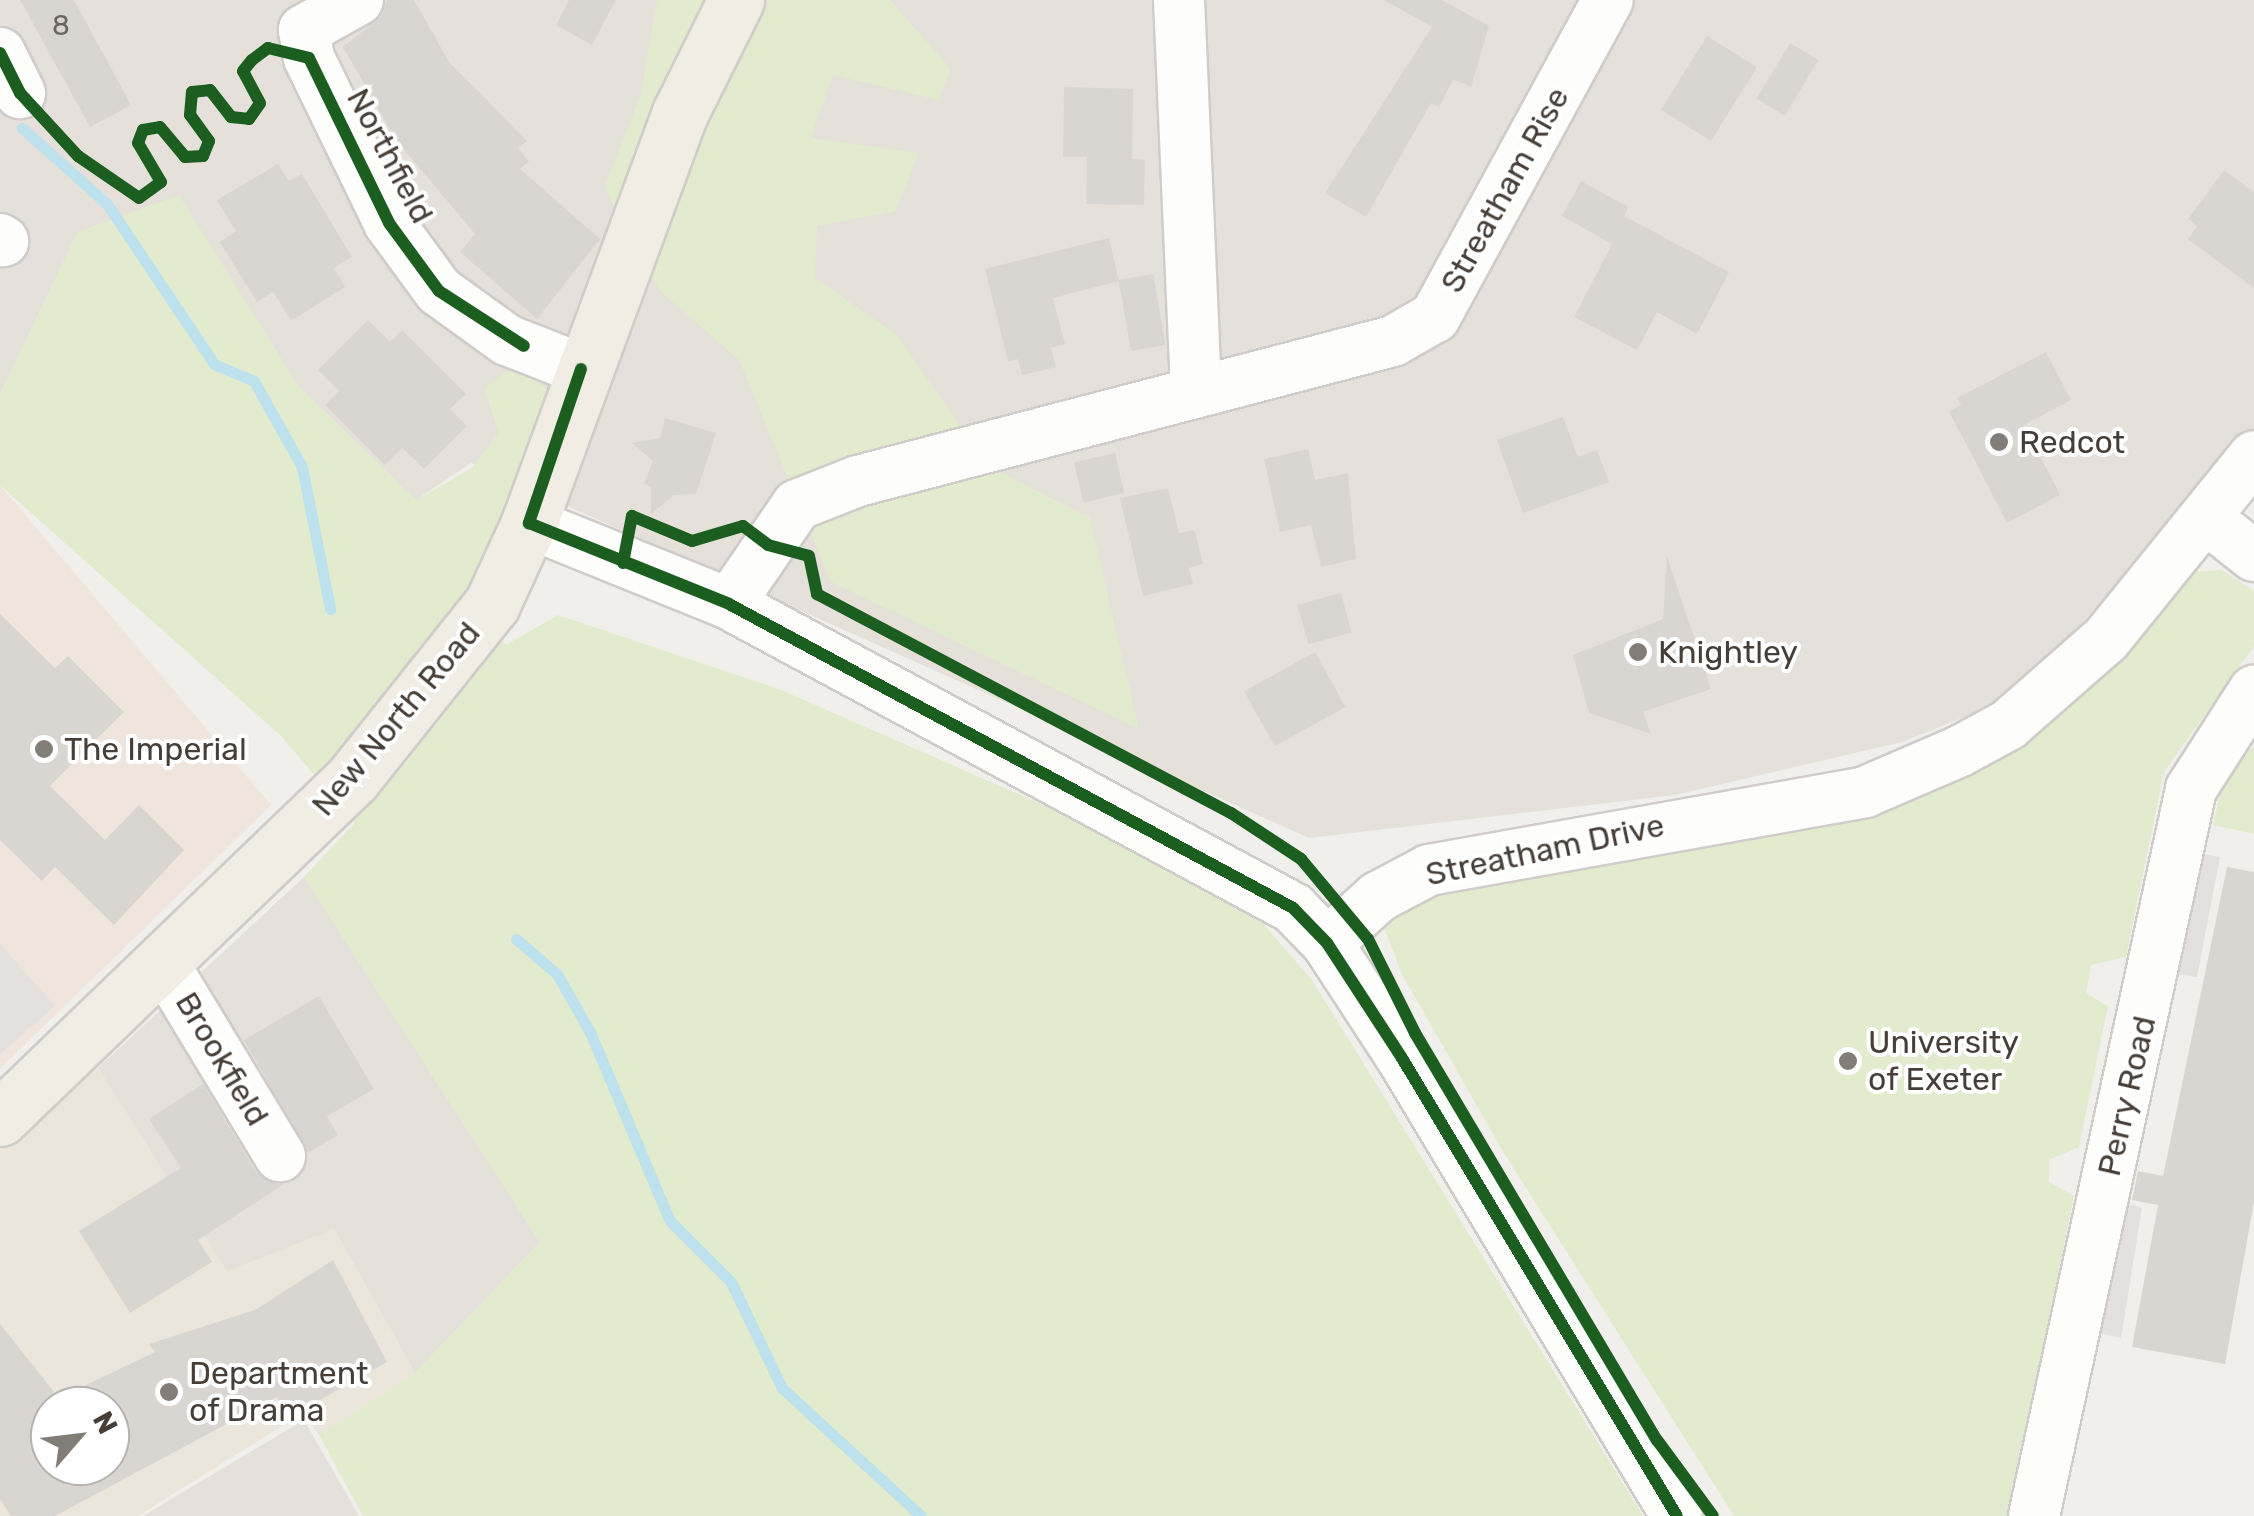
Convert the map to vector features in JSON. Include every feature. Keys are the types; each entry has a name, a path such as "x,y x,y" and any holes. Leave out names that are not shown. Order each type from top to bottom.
{"main road":[{"name":"New North Road","path":"0,1118 352,778 427,692 492,604 529,523 582,369 680,113 736,0"}],"street":[{"name":"Northfield","path":"358,0 304,30 309,58 390,223 439,291 507,340 582,369"},
{"path":"1179,0 1196,394"},
{"name":"Streatham Rise","path":"729,604 798,506 858,481 1392,341 1436,316 1608,0"},
{"name":"Streatham Drive","path":"1327,943 1378,897 1429,870 1866,792 1960,751 2008,725 2106,639 2254,456"},
{"path":"2206,518 2254,556"},
{"path":"529,523 729,604 1252,881 1327,943 1677,1516"},
{"name":"Perry Road","path":"2034,1516 2191,790 2254,691"},
{"name":"Brookfield","path":"163,963 280,1156"}],"shaded area":[{"path":"0,0 2254,0 2254,432 2187,519 2002,702 1902,742 1675,795 1309,838 471,463 416,500 298,386 179,196 78,232 0,394"},
{"path":"0,485 271,805 0,1069"},
{"path":"2179,850 2220,857 2197,977 2175,974 2124,1203 2142,1208 2121,1338 2072,1327"},
{"path":"304,877 540,1242 415,1373 334,1229 227,1272 98,1068"},
{"path":"0,943 55,1006 0,1054"},
{"path":"98,1068 227,1271 334,1229 415,1373 319,1435 303,1413 138,1516 0,1516 0,1147"},
{"path":"304,1420 359,1516 143,1516"}],"green space":[{"path":"657,0 890,0 951,69 939,100 833,75 811,138 919,153 896,211 817,226 815,278 897,335 988,466 1090,518 1139,729 831,582 739,360 659,290 604,187 641,94"},
{"path":"179,195 298,386 416,500 472,468 498,433 485,388 512,367 549,390 543,442 469,599 506,645 558,615 779,689 1232,888 1312,980 1643,1516 363,1516 319,1435 415,1373 540,1242 304,877 355,823 281,736 0,485 0,394 78,232"},
{"name":"University of Exeter","path":"2221,570 2254,591 2254,646 2164,772 2126,957 2091,965 2086,993 2108,1006 2079,1147 2049,1160 2049,1182 2074,1196 2009,1516 1734,1516 1502,1150 1402,974 1384,927 1411,885 1822,820 2191,572"},
{"path":"2254,746 2254,834 2213,825 2224,776"}],"building":[{"path":"20,0 74,0 131,105 90,127"},
{"path":"387,0 414,0 449,62 527,141 518,148 529,161 520,169 600,239 537,319 460,252 475,234 396,140 343,47 382,16"},
{"path":"569,0 616,0 592,45 556,25"},
{"path":"1384,0 1442,0 1489,26 1471,87 1453,79 1439,107 1431,103 1366,217 1325,193 1432,27"},
{"path":"1707,36 1757,67 1711,141 1661,110"},
{"path":"1790,43 1818,60 1785,116 1757,99"},
{"path":"1064,87 1133,89 1132,159 1145,160 1144,205 1086,204 1087,157 1063,157"},
{"path":"278,164 289,181 302,174 352,257 334,268 345,287 291,321 273,292 257,302 220,242 236,231 217,200"},
{"path":"2224,170 2254,192 2254,288 2188,239 2197,226 2188,219"},
{"path":"1581,181 1628,207 1624,216 1729,272 1697,334 1657,312 1637,350 1574,317 1612,244 1562,216"},
{"path":"1109,238 1119,281 1053,298 1065,344 1051,348 1056,367 1022,375 1018,359 1008,362 985,269"},
{"path":"1153,274 1166,345 1131,351 1119,280"},
{"path":"368,320 390,342 402,330 466,394 450,409 467,426 424,469 402,448 385,465 325,405 339,391 318,370"},
{"name":"Redcot","path":"2046,352 2071,400 2024,425 2060,495 2007,523 1949,411 1961,405 1957,398"},
{"path":"1563,417 1578,457 1597,450 1609,482 1523,513 1497,440"},
{"path":"665,418 716,433 696,494 674,495 651,514 651,487 644,484 653,461 632,443 660,438"},
{"path":"1308,449 1315,480 1348,473 1356,559 1321,567 1311,525 1280,532 1264,459"},
{"path":"1115,453 1124,493 1083,502 1074,462"},
{"path":"1168,488 1179,533 1195,530 1203,564 1189,568 1193,584 1143,596 1120,498"},
{"name":"Knightley","path":"1667,556 1711,689 1643,712 1651,734 1589,713 1573,655 1663,619"},
{"path":"1341,593 1352,633 1308,644 1298,605"},
{"name":"The Imperial","path":"0,614 55,668 68,656 124,712 50,786 105,840 139,805 184,850 114,925 55,867 42,881 0,840"},
{"path":"1315,652 1346,707 1275,746 1244,691"},
{"path":"2227,867 2254,872 2254,1202 2225,1364 2132,1347 2158,1205 2132,1200 2138,1171 2163,1176"},
{"path":"319,996 374,1089 327,1116 338,1135 308,1153 244,1040"},
{"path":"203,1084 256,1172 284,1184 198,1240 212,1262 130,1313 79,1231 181,1168 149,1119"},
{"name":"Department of Drama","path":"333,1260 387,1362 288,1418 277,1397 130,1476 130,1386 84,1386 155,1352 149,1344 255,1310"},
{"name":"Department of Drama","path":"0,1324 49,1386 30,1386 30,1486 111,1486 55,1516 11,1516 0,1499"}],"waterway":[{"path":"22,128 107,204 214,364 254,381 302,467 330,609"},
{"path":"516,939 557,974 590,1032 670,1221 731,1282 782,1388 921,1516"}],"cycle path":[{"path":"0,53 20,93 78,156 139,198 161,182 138,143 143,130 160,127 185,157 203,156 209,141 190,115 192,92 210,90 231,117 249,119 260,103 243,71 252,60 268,48 309,58 389,223 439,291 524,346"},
{"path":"581,369 529,523 729,604 1293,908 1327,943 1402,1058 1677,1516"},
{"path":"623,563 632,516 692,541 743,526 768,545 809,556 817,594 1231,813 1301,859 1368,939 1415,1033 1657,1440 1713,1516"}],"place":[{"name":"Redcot","path":"1999,442"},
{"name":"Knightley","path":"1638,652"},
{"name":"The Imperial","path":"44,749"},
{"name":"University of Exeter","path":"1848,1061"},
{"name":"Department of Drama","path":"169,1392"}]}
